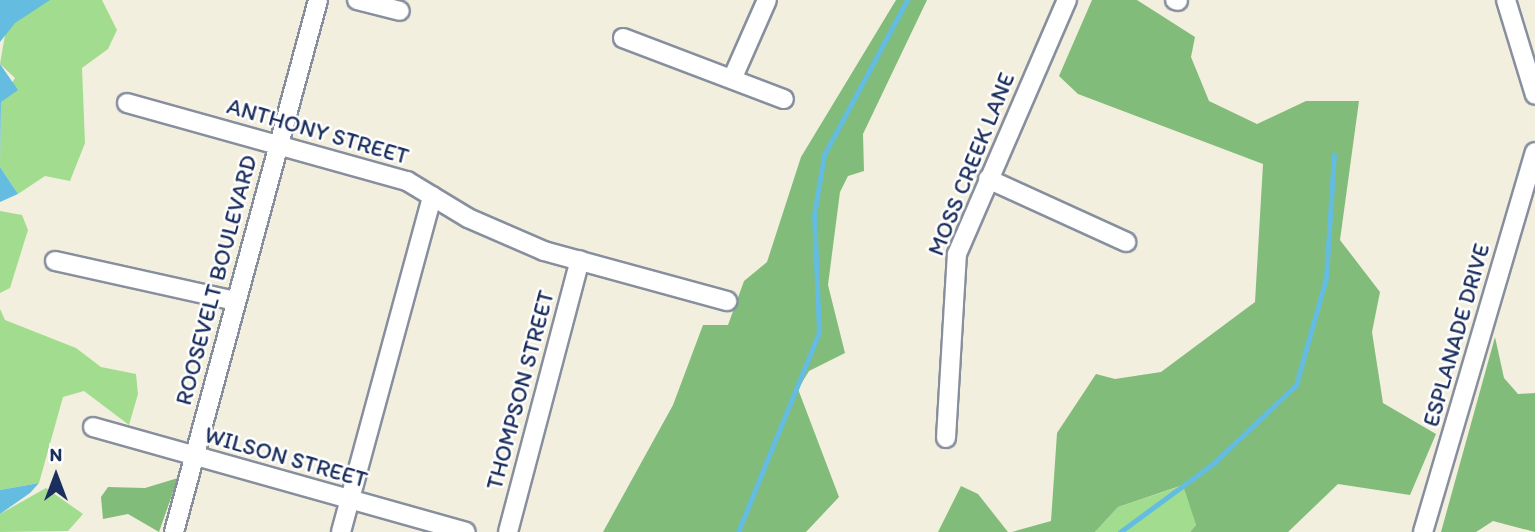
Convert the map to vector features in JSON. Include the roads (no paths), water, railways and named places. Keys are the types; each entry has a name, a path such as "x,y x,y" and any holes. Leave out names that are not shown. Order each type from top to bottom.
{"street":[{"name":"ROOSEVELT BOULEVARD","path":"174,532 318,0"},
{"path":"357,0 400,11"},
{"path":"733,77 767,0"},
{"name":"MOSS CREEK LANE","path":"946,438 953,273 988,179 1067,0"},
{"path":"1506,0 1532,63 1535,95"},
{"path":"623,38 733,77 784,99"},
{"name":"ANTHONY STREET","path":"127,103 407,181 503,235 727,302"},
{"name":"ESPLANADE DRIVE","path":"1423,532 1535,152"},
{"path":"988,179 1126,242"},
{"path":"341,532 432,196"},
{"name":"THOMPSON STREET","path":"508,532 580,260"},
{"path":"55,261 236,302"},
{"name":"WILSON STREET","path":"93,427 348,502 466,532"}],"water":[{"path":"0,0 50,0 15,23 0,42"},
{"path":"0,64 18,90 1,102 0,165"},
{"path":"0,167 18,194 0,202"},
{"path":"39,483 30,493 0,514 0,490"}],"waterway":[{"path":"738,532 819,333 814,215 824,155 907,0"},
{"path":"1120,532 1214,463 1296,385 1326,278 1334,155"}]}
